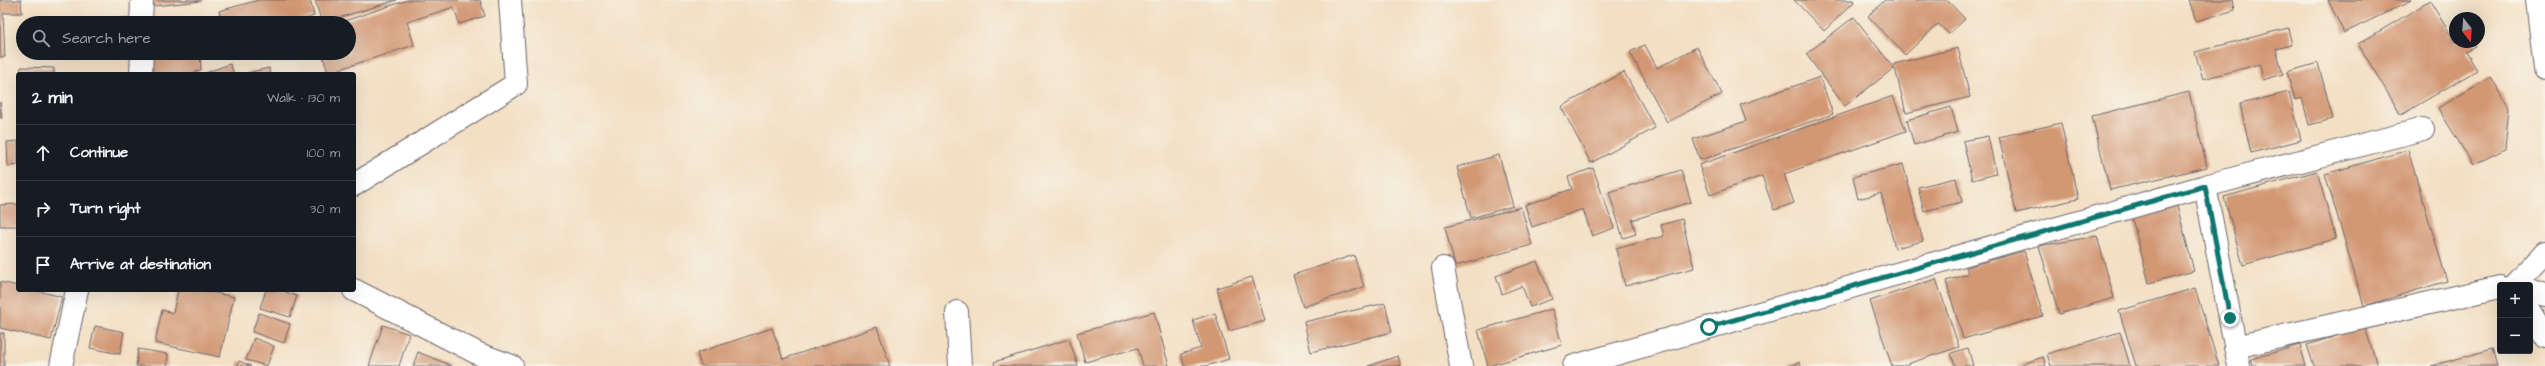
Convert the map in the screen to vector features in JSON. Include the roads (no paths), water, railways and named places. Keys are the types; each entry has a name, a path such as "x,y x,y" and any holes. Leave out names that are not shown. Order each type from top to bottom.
{"street":[{"path":"141,16 142,0"},
{"path":"356,184 516,84 510,0"},
{"path":"2537,0 2545,69"},
{"path":"141,72 142,60"},
{"path":"1574,366 2205,186 2423,129"},
{"path":"2205,186 2237,357 2497,290"},
{"path":"2518,282 2545,252"},
{"path":"1442,268 1461,366"},
{"path":"356,291 479,354 512,366"},
{"path":"61,366 77,292"},
{"path":"2533,292 2545,295"},
{"path":"957,312 960,366"},
{"path":"2533,317 2545,337"}]}
